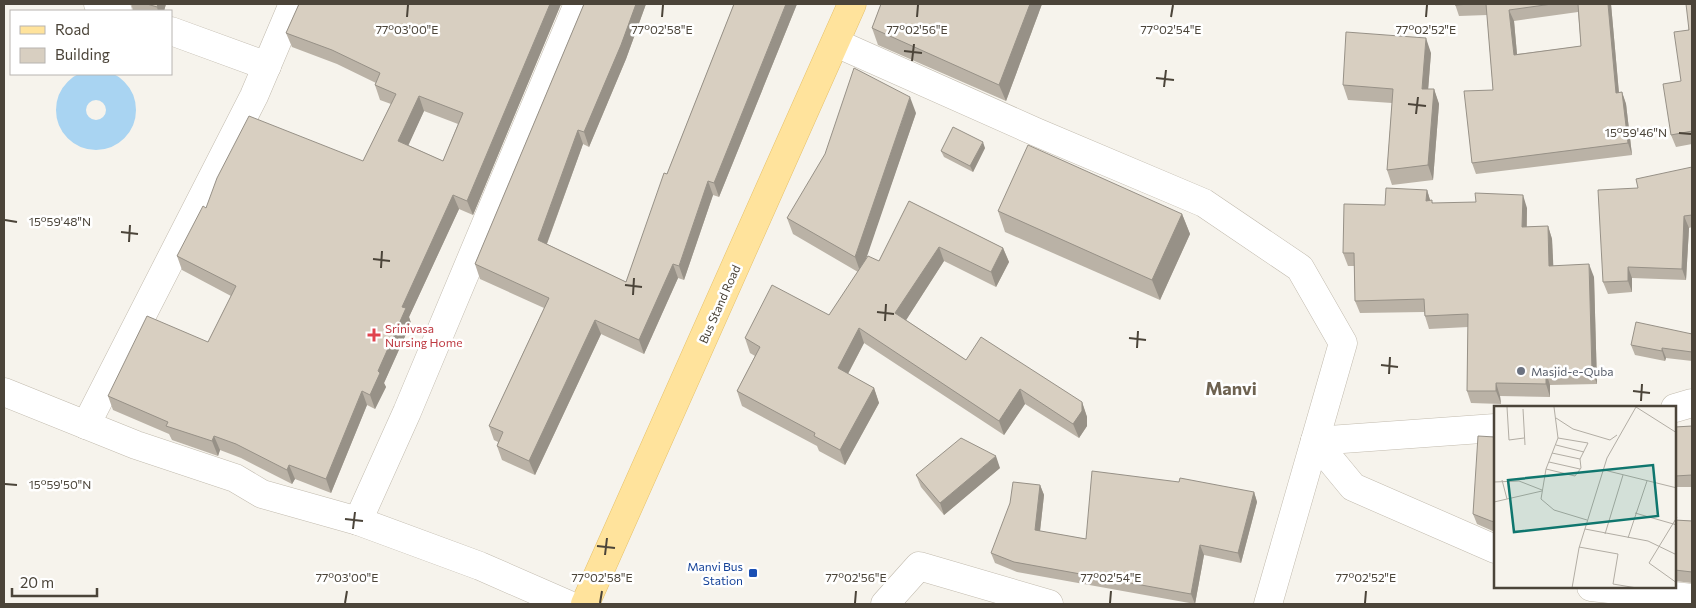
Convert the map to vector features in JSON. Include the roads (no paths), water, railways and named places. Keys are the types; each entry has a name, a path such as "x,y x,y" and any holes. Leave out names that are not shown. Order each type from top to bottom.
{"main road":[{"name":"Bus Stand Road","path":"585,604 852,4"}],"street":[{"path":"98,4 115,10"},
{"path":"86,425 254,96 293,4"},
{"path":"358,521 411,402 578,4"},
{"path":"172,31 267,66"},
{"path":"836,43 1036,132 1204,203 1300,268 1343,344 1268,604"},
{"path":"4,392 136,445 235,478 262,494 358,521 480,566 567,604"},
{"path":"1676,408 1692,404"},
{"path":"1315,440 1494,428"},
{"path":"1315,440 1353,487 1494,549"},
{"path":"885,604 919,566 1049,604"},
{"path":"1600,588 1692,598"}],"waterway":[{"path":"91,85 101,85 114,92 121,105 121,110 121,115 114,128 101,135 91,135 82,131 75,124 71,115 71,105 75,96 82,89 91,85"}],"place":[{"name":"Srinivasa Nursing Home","path":"374,335"},
{"name":"Masjid-e-Quba","path":"1521,371"},
{"name":"Manvi Bus Station","path":"753,573"}],"district":[{"name":"Manvi","path":"1231,388"}]}
